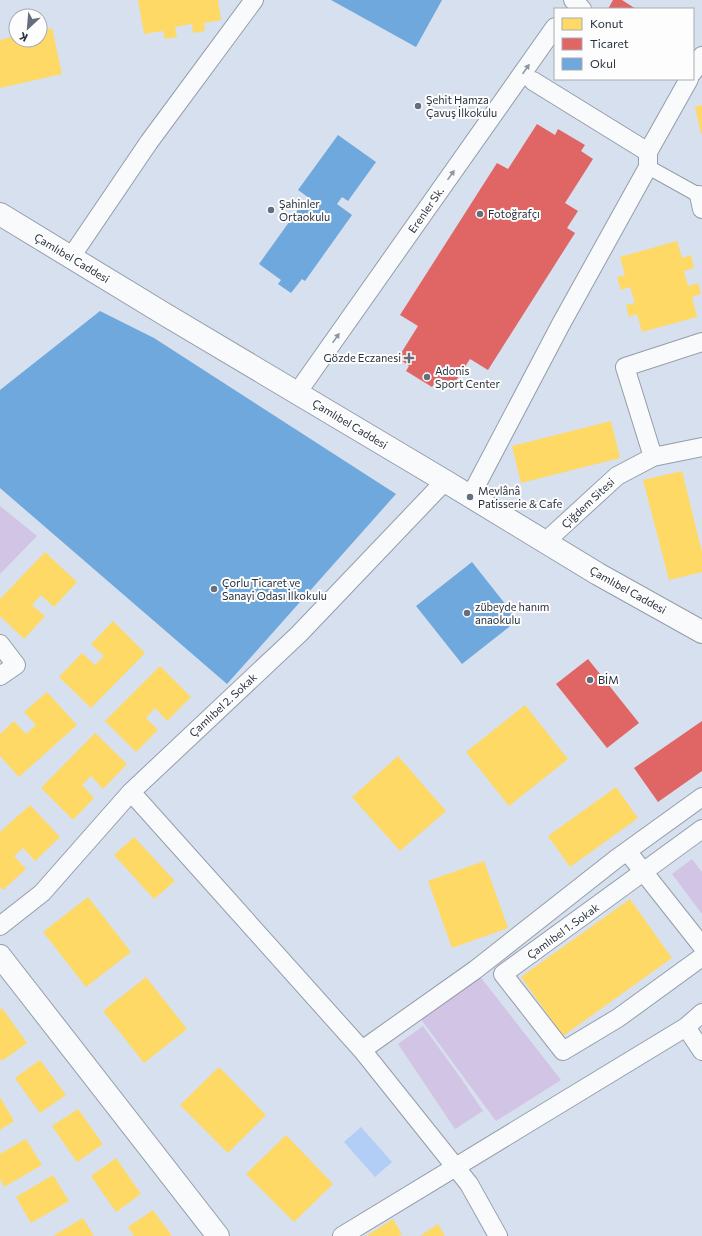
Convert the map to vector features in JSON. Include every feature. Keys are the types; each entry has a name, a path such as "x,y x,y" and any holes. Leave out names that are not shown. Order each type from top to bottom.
{"main road":[{"name":"Çamlıbel Caddesi","path":"0,214 598,574 702,632"},
{"path":"0,956 218,1236"}],"street":[{"path":"71,257 150,142 254,0"},
{"path":"574,0 581,8"},
{"name":"Erenler Sk.","path":"297,393 554,28"},
{"path":"694,70 702,56"},
{"path":"470,497 648,160 688,80"},
{"path":"533,81 648,160 701,201"},
{"path":"653,457 625,367 702,342"},
{"name":"Çiğdem Sitesi","path":"545,542 617,476 653,457 702,447"},
{"name":"Çamlıbel 2. Sokak","path":"0,926 42,893 131,792 299,634 445,481"},
{"path":"0,644 16,665 0,676"},
{"path":"131,792 362,1050 469,1184 498,1236"},
{"path":"362,1050 475,970 627,851 702,797"},
{"name":"Çamlıbel 1. Sokak","path":"702,829 503,974 563,1051 618,1018 702,957"},
{"path":"627,851 702,946"},
{"path":"342,1236 686,1027 702,1013"},
{"path":"686,1027 702,1051"}],"shaded area":[{"path":"0,506 37,536 0,574"},
{"path":"692,859 702,872 702,914 672,874"},
{"path":"475,970 561,1080 496,1121 420,1018"},
{"path":"423,1026 483,1111 455,1129 398,1044"}],"water":[{"path":"361,1127 392,1162 375,1177 344,1142"}],"building: Konut":[{"path":"138,0 218,0 221,20 204,23 205,31 193,33 192,24 175,27 177,37 165,39 163,31 144,34"},
{"path":"52,28 62,74 0,88 0,40 8,38 8,48 48,48 48,29"},
{"path":"702,105 702,134 701,134 695,107"},
{"path":"677,241 682,258 691,255 694,268 684,271 688,286 698,283 701,294 692,297 697,317 642,332 637,314 629,317 626,305 635,303 630,287 621,290 617,277 625,275 620,257"},
{"path":"611,421 620,458 521,483 512,446"},
{"path":"128,431 178,477 200,476 233,441 246,453 254,445 279,470 262,488 260,484 251,493 287,528 275,541 286,551 262,575 202,517 203,537 183,539 179,521 158,499 139,518 122,503 127,496 86,457 107,434 117,443"},
{"path":"682,471 702,552 702,572 669,580 643,480"},
{"path":"45,552 77,582 54,607 41,595 32,605 45,616 24,639 0,616 0,599"},
{"path":"113,621 145,653 91,708 59,677 82,653 95,665 104,656 91,644"},
{"path":"160,666 191,697 167,721 155,708 146,718 158,730 136,752 105,721"},
{"path":"47,692 77,725 19,777 0,756 0,734 14,721 26,734 36,725 24,712"},
{"path":"525,705 568,759 509,806 466,752"},
{"path":"95,733 127,764 103,789 91,776 82,785 94,798 73,820 41,788"},
{"path":"398,756 446,811 400,851 352,797"},
{"path":"616,787 638,818 570,867 548,836"},
{"path":"30,805 60,837 35,861 23,848 14,856 26,869 3,890 0,887 0,832"},
{"path":"134,837 175,881 154,899 114,855"},
{"path":"484,861 508,928 452,948 428,881"},
{"path":"88,897 131,952 86,987 43,932"},
{"path":"630,899 672,958 563,1036 521,977"},
{"path":"146,977 187,1029 144,1063 103,1011"},
{"path":"2,1008 27,1043 2,1061 0,1058 0,1010"},
{"path":"40,1060 66,1095 40,1113 15,1078"},
{"path":"219,1067 266,1115 228,1153 180,1105"},
{"path":"0,1097 14,1121 0,1130"},
{"path":"78,1109 103,1144 77,1162 52,1126"},
{"path":"286,1135 333,1184 294,1222 246,1174"},
{"path":"26,1139 42,1165 4,1187 0,1179 0,1154"},
{"path":"116,1158 141,1194 116,1212 91,1176"},
{"path":"53,1175 69,1201 31,1223 16,1197"},
{"path":"153,1210 172,1236 134,1236 128,1227"},
{"path":"83,1218 94,1236 53,1236"},
{"path":"393,1219 402,1234 399,1236 366,1236"},
{"path":"438,1224 445,1236 420,1236"}],"building: Ticaret":[{"path":"613,0 622,0 634,8 609,8"},
{"path":"537,124 555,135 558,129 585,145 581,151 593,159 565,203 578,211 567,228 575,233 488,370 470,359 450,390 436,381 432,387 406,371 409,366 398,358 418,326 400,315 497,163 508,169"},
{"path":"588,659 639,723 607,748 556,684"},
{"path":"702,721 702,771 658,802 634,768"}],"building: Okul":[{"path":"331,0 442,0 416,47"},
{"path":"338,135 376,162 348,201 342,197 337,204 352,215 305,281 302,279 291,293 278,284 281,280 259,264 302,204 307,207 312,200 298,190"},
{"name":"Çorlu Ticaret ve Sanayi Odası İlkokulu","path":"100,311 154,338 396,494 227,684 0,488 0,390"},
{"name":"zübeyde hanım anaokulu","path":"472,562 518,620 462,664 416,606"}],"place":[{"name":"Şehit Hamza Çavuş İlkokulu","path":"418,106"},
{"name":"Şahinler Ortaokulu","path":"271,210"},
{"name":"Fotoğrafçı","path":"480,214"},
{"name":"Gözde Eczanesi","path":"409,358"},
{"name":"Adonis Sport Center","path":"427,377"},
{"name":"Mevlânâ Patisserie & Cafe","path":"470,497"},
{"name":"Çorlu Ticaret ve Sanayi Odası İlkokulu","path":"214,589"},
{"name":"zübeyde hanım anaokulu","path":"467,613"},
{"name":"BİM","path":"590,680"}]}
